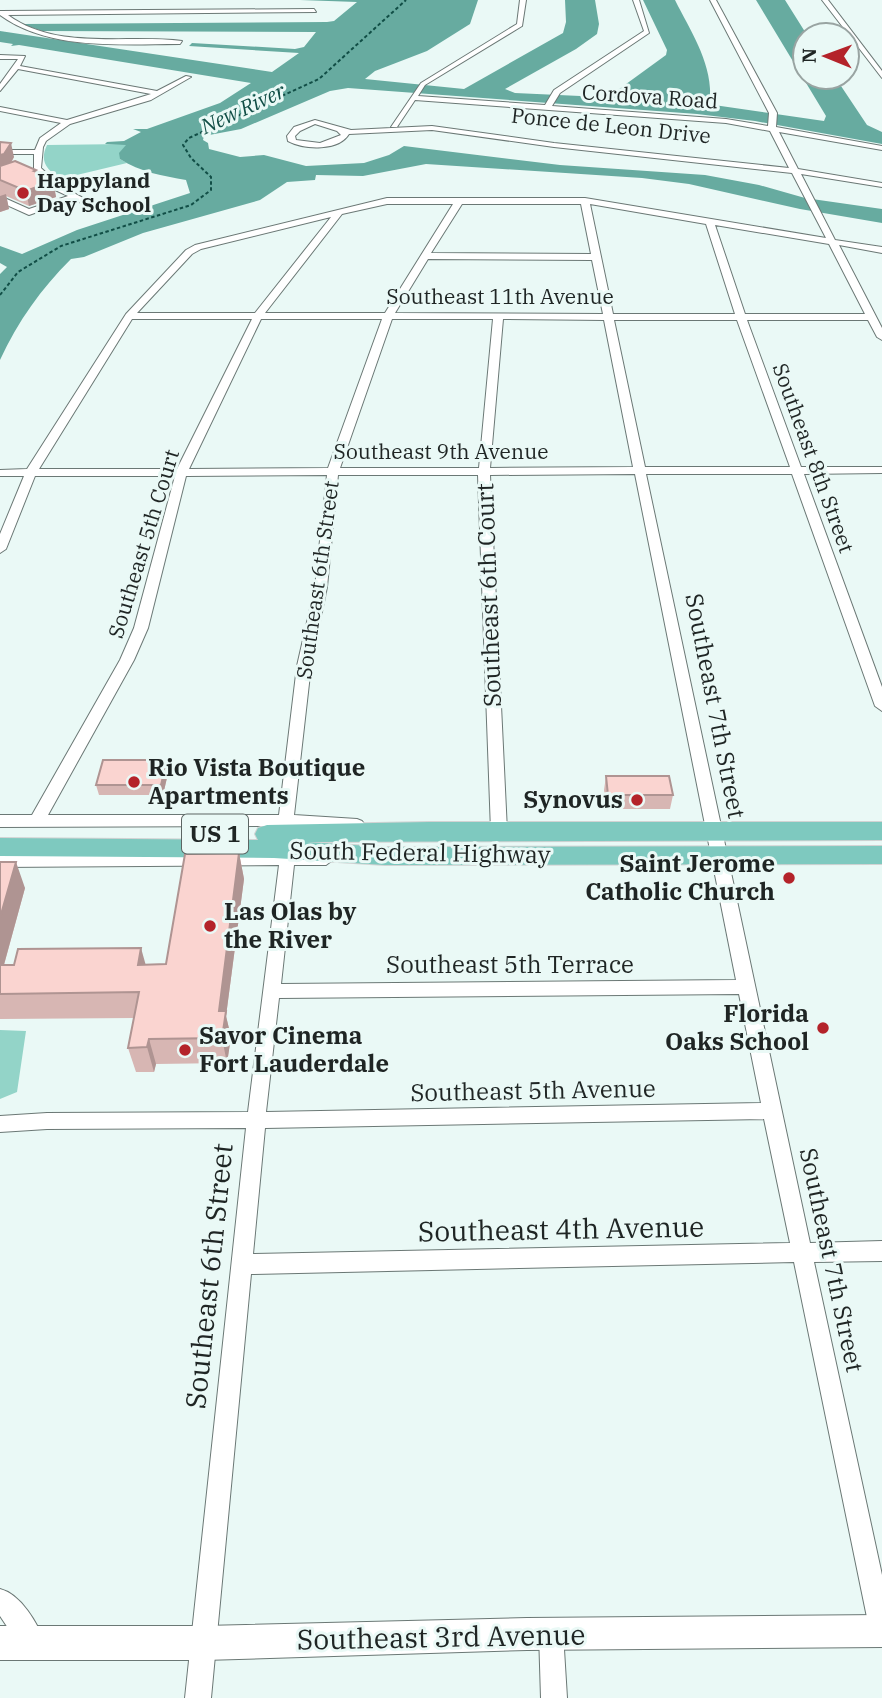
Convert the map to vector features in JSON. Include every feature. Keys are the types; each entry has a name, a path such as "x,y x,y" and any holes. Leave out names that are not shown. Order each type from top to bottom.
{"main road":[{"name":"South Federal Highway","path":"0,833 882,831"},
{"name":"South Federal Highway","path":"0,847 262,849 385,856 882,856"},
{"name":"Southeast 3rd Avenue","path":"0,1643 204,1643 551,1633 882,1631"}],"street":[{"path":"394,125 423,84 520,25 523,0"},
{"path":"548,107 555,95 647,32 636,0"},
{"path":"713,0 774,113 772,127 882,337"},
{"path":"825,0 882,76"},
{"path":"1,13 314,11"},
{"path":"1,13 13,24 41,33 88,40 180,42"},
{"path":"0,57 23,57 0,89"},
{"path":"16,67 159,93"},
{"path":"92,205 56,187 33,169 43,139 67,122 159,93 188,77"},
{"name":"Cordova Road","path":"414,96 772,127 882,148"},
{"path":"0,109 67,122"},
{"name":"Ponce de Leon Drive","path":"338,130 346,135 328,144 300,144 292,141 291,136 297,129 315,122 338,130 432,128 554,145 792,166"},
{"name":"Ponce de Leon Drive","path":"338,130 429,123 537,138 792,166 882,183"},
{"path":"0,152 39,152"},
{"path":"0,199 29,212 73,197"},
{"path":"0,549 30,473 129,316 189,252 198,247 387,201 585,201 882,250"},
{"name":"Southeast 6th Street","path":"286,820 304,666 321,587 334,471 388,317 460,201"},
{"name":"Southeast 7th Street","path":"585,201 718,856 882,1631"},
{"name":"Southeast 5th Court","path":"37,821 127,660 141,628 182,471 258,316 339,213"},
{"name":"Southeast 8th Street","path":"710,222 741,316 882,705"},
{"path":"427,256 595,257"},
{"name":"Southeast 11th Avenue","path":"129,316 872,317"},
{"name":"Southeast 6th Court","path":"498,316 484,471 499,831"},
{"name":"Southeast 9th Avenue","path":"0,473 882,470"},
{"path":"0,821 286,820 429,831"},
{"path":"0,860 287,861 385,856"},
{"name":"Southeast 6th Street","path":"198,1698 257,1120 287,861"},
{"name":"Southeast 5th Terrace","path":"274,991 747,987"},
{"name":"Southeast 5th Avenue","path":"0,1124 47,1121 772,1111"},
{"name":"Southeast 4th Avenue","path":"242,1264 882,1251"},
{"path":"0,1601 5,1602 33,1643"},
{"path":"551,1633 554,1698"}],"shaded area":[{"path":"127,144 120,159 127,163 60,179 44,161 47,145"},
{"path":"0,1030 26,1031 17,1092 0,1099"}],"water":[{"name":"New River","path":"300,0 478,0 470,24 427,51 375,71 365,79 464,89 563,33 566,22 565,0 595,0 599,24 597,34 505,89 515,93 602,97 611,95 666,55 667,50 643,0 675,0 704,61 710,101 714,105 824,121 826,116 811,91 844,91 867,125 882,132 882,144 755,121 697,114 348,88 330,91 241,129 204,136 203,140 208,143 209,149 240,157 264,155 306,166 364,163 389,155 404,146 560,165 705,175 759,185 805,198 882,209 882,223 800,209 689,184 642,178 426,164 363,176 316,175 315,180 287,182 260,200 143,233 84,257 71,259 31,306 0,360 0,274 7,267 0,263 0,246 22,254 77,230 190,193 186,180 144,170 120,159 119,153 126,145 105,144 124,141 141,132 133,129 147,129 220,103 251,83 19,45 11,46 13,44 0,42 0,31 272,72 299,53 189,46 192,43 295,49 304,47 316,32 42,31 22,24 327,22 334,21 357,2"},
{"path":"756,0 785,0 798,21 791,21 791,58"}],"building":[{"path":"0,142 11,143 4,154 0,155"},
{"path":"15,161 43,174 38,176 53,181 26,191 0,180 0,166"},
{"path":"103,760 167,760 161,785 96,785"},
{"path":"606,776 669,776 673,795 608,795"},
{"path":"239,853 219,1011 226,1011 222,1038 149,1039 147,1047 128,1048 139,992 0,994 0,965 14,965 18,949 141,948 138,965 166,964 185,854"},
{"path":"0,862 16,862 0,918"}],"ferry route":[{"path":"0,295 18,272 61,246 191,205 211,190 211,177 191,158 183,145 189,138 319,79 406,0"}],"place":[{"name":"Happyland Day School","path":"23,193"},
{"name":"Rio Vista Boutique Apartments","path":"134,782"},
{"name":"Synovus","path":"637,800"},
{"name":"Saint Jerome Catholic Church","path":"789,878"},
{"name":"Las Olas by the River","path":"210,926"},
{"name":"Florida Oaks School","path":"823,1028"},
{"name":"Savor Cinema Fort Lauderdale","path":"185,1050"}]}
